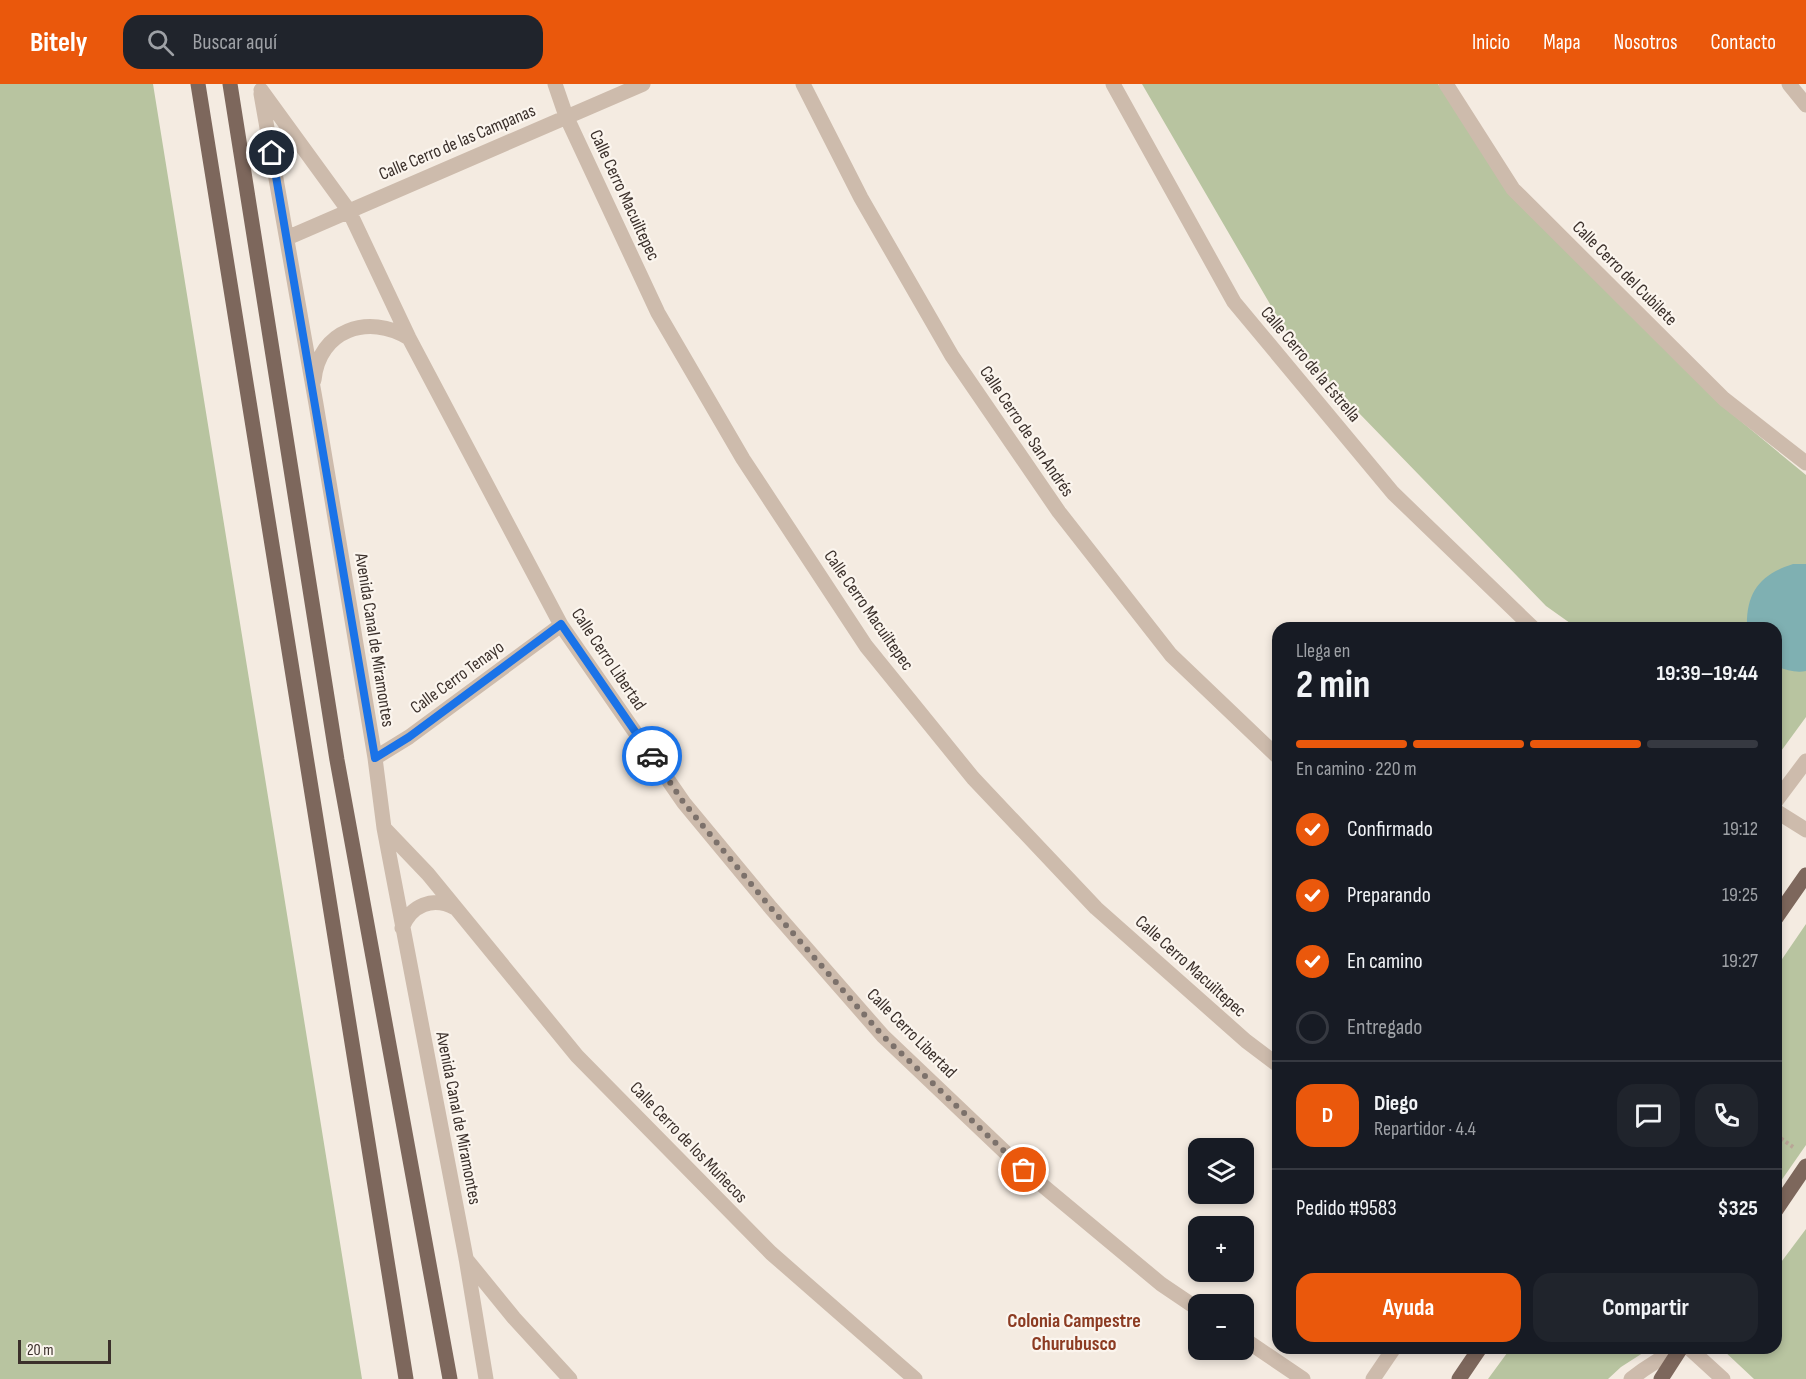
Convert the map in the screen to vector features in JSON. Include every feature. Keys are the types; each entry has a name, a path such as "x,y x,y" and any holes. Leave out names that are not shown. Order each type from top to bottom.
{"main road":[{"path":"198,84 406,1379"},
{"path":"230,84 337,760 450,1379"},
{"path":"1782,909 1806,875"},
{"path":"1782,1201 1806,1166"},
{"path":"1459,1379 1476,1354"},
{"path":"1660,1379 1675,1354"}],"street":[{"name":"Calle Cerro Macuiltepec","path":"555,84 566,116 658,313 743,459 866,646 973,778 1096,908 1246,1041 1272,1060"},
{"name":"Calle Cerro de las Campanas","path":"287,238 643,84"},
{"name":"Calle Cerro de San Andrés","path":"803,84 861,198 951,356 1059,512 1171,655 1272,751"},
{"name":"Calle Cerro de la Estrella","path":"1113,84 1234,302 1393,493 1527,622"},
{"name":"Calle Cerro del Cubilete","path":"1446,84 1513,189 1724,399 1806,463"},
{"path":"1788,84 1806,105"},
{"name":"Calle Cerro Libertad","path":"260,87 349,211 409,338 561,624 684,803 771,908 883,1036 1024,1170 1161,1284 1188,1302"},
{"name":"Avenida Canal de Miramontes","path":"260,87 316,404 375,758 384,828 466,1258 486,1379"},
{"path":"316,404 313,389 315,374 322,351 333,340 356,327 371,325 387,327 409,338"},
{"name":"Calle Cerro Tenayo","path":"375,758 409,737 561,624"},
{"path":"1782,793 1806,761"},
{"path":"1782,815 1806,830"},
{"name":"Calle Cerro de los Muñecos","path":"384,828 428,874 585,1064 771,1253 915,1379"},
{"path":"402,928 406,918 414,909 422,906 435,902 447,903 457,909"},
{"path":"466,1258 514,1318 570,1379"},
{"path":"1254,1346 1303,1379"},
{"path":"1373,1379 1390,1354"},
{"path":"1631,1379 1669,1354"},
{"path":"1696,1354 1723,1379"}],"green space":[{"path":"0,84 153,84 362,1379 0,1379"},
{"path":"1142,84 1438,84 1508,192 1720,404 1806,475 1806,717 1782,750 1782,622 1569,622 1546,606 1295,347"},
{"path":"1806,924 1806,1145 1782,1179 1782,959"},
{"path":"1806,1229 1806,1379 1754,1379 1727,1354 1782,1354 1782,1261"},
{"path":"1506,1354 1641,1354 1608,1379 1488,1379"}],"water":[{"path":"1793,564 1806,564 1806,671 1802,672 1782,668 1782,622 1747,622 1749,605 1757,587 1781,568"}],"way so far":[{"path":"652,756 684,803 771,908 883,1036 1024,1170"}],"district":[{"name":"Colonia Campestre Churubusco","path":"1074,1332"}],"route":[{"path":"272,153 375,758 409,737 561,624 652,756"}]}
